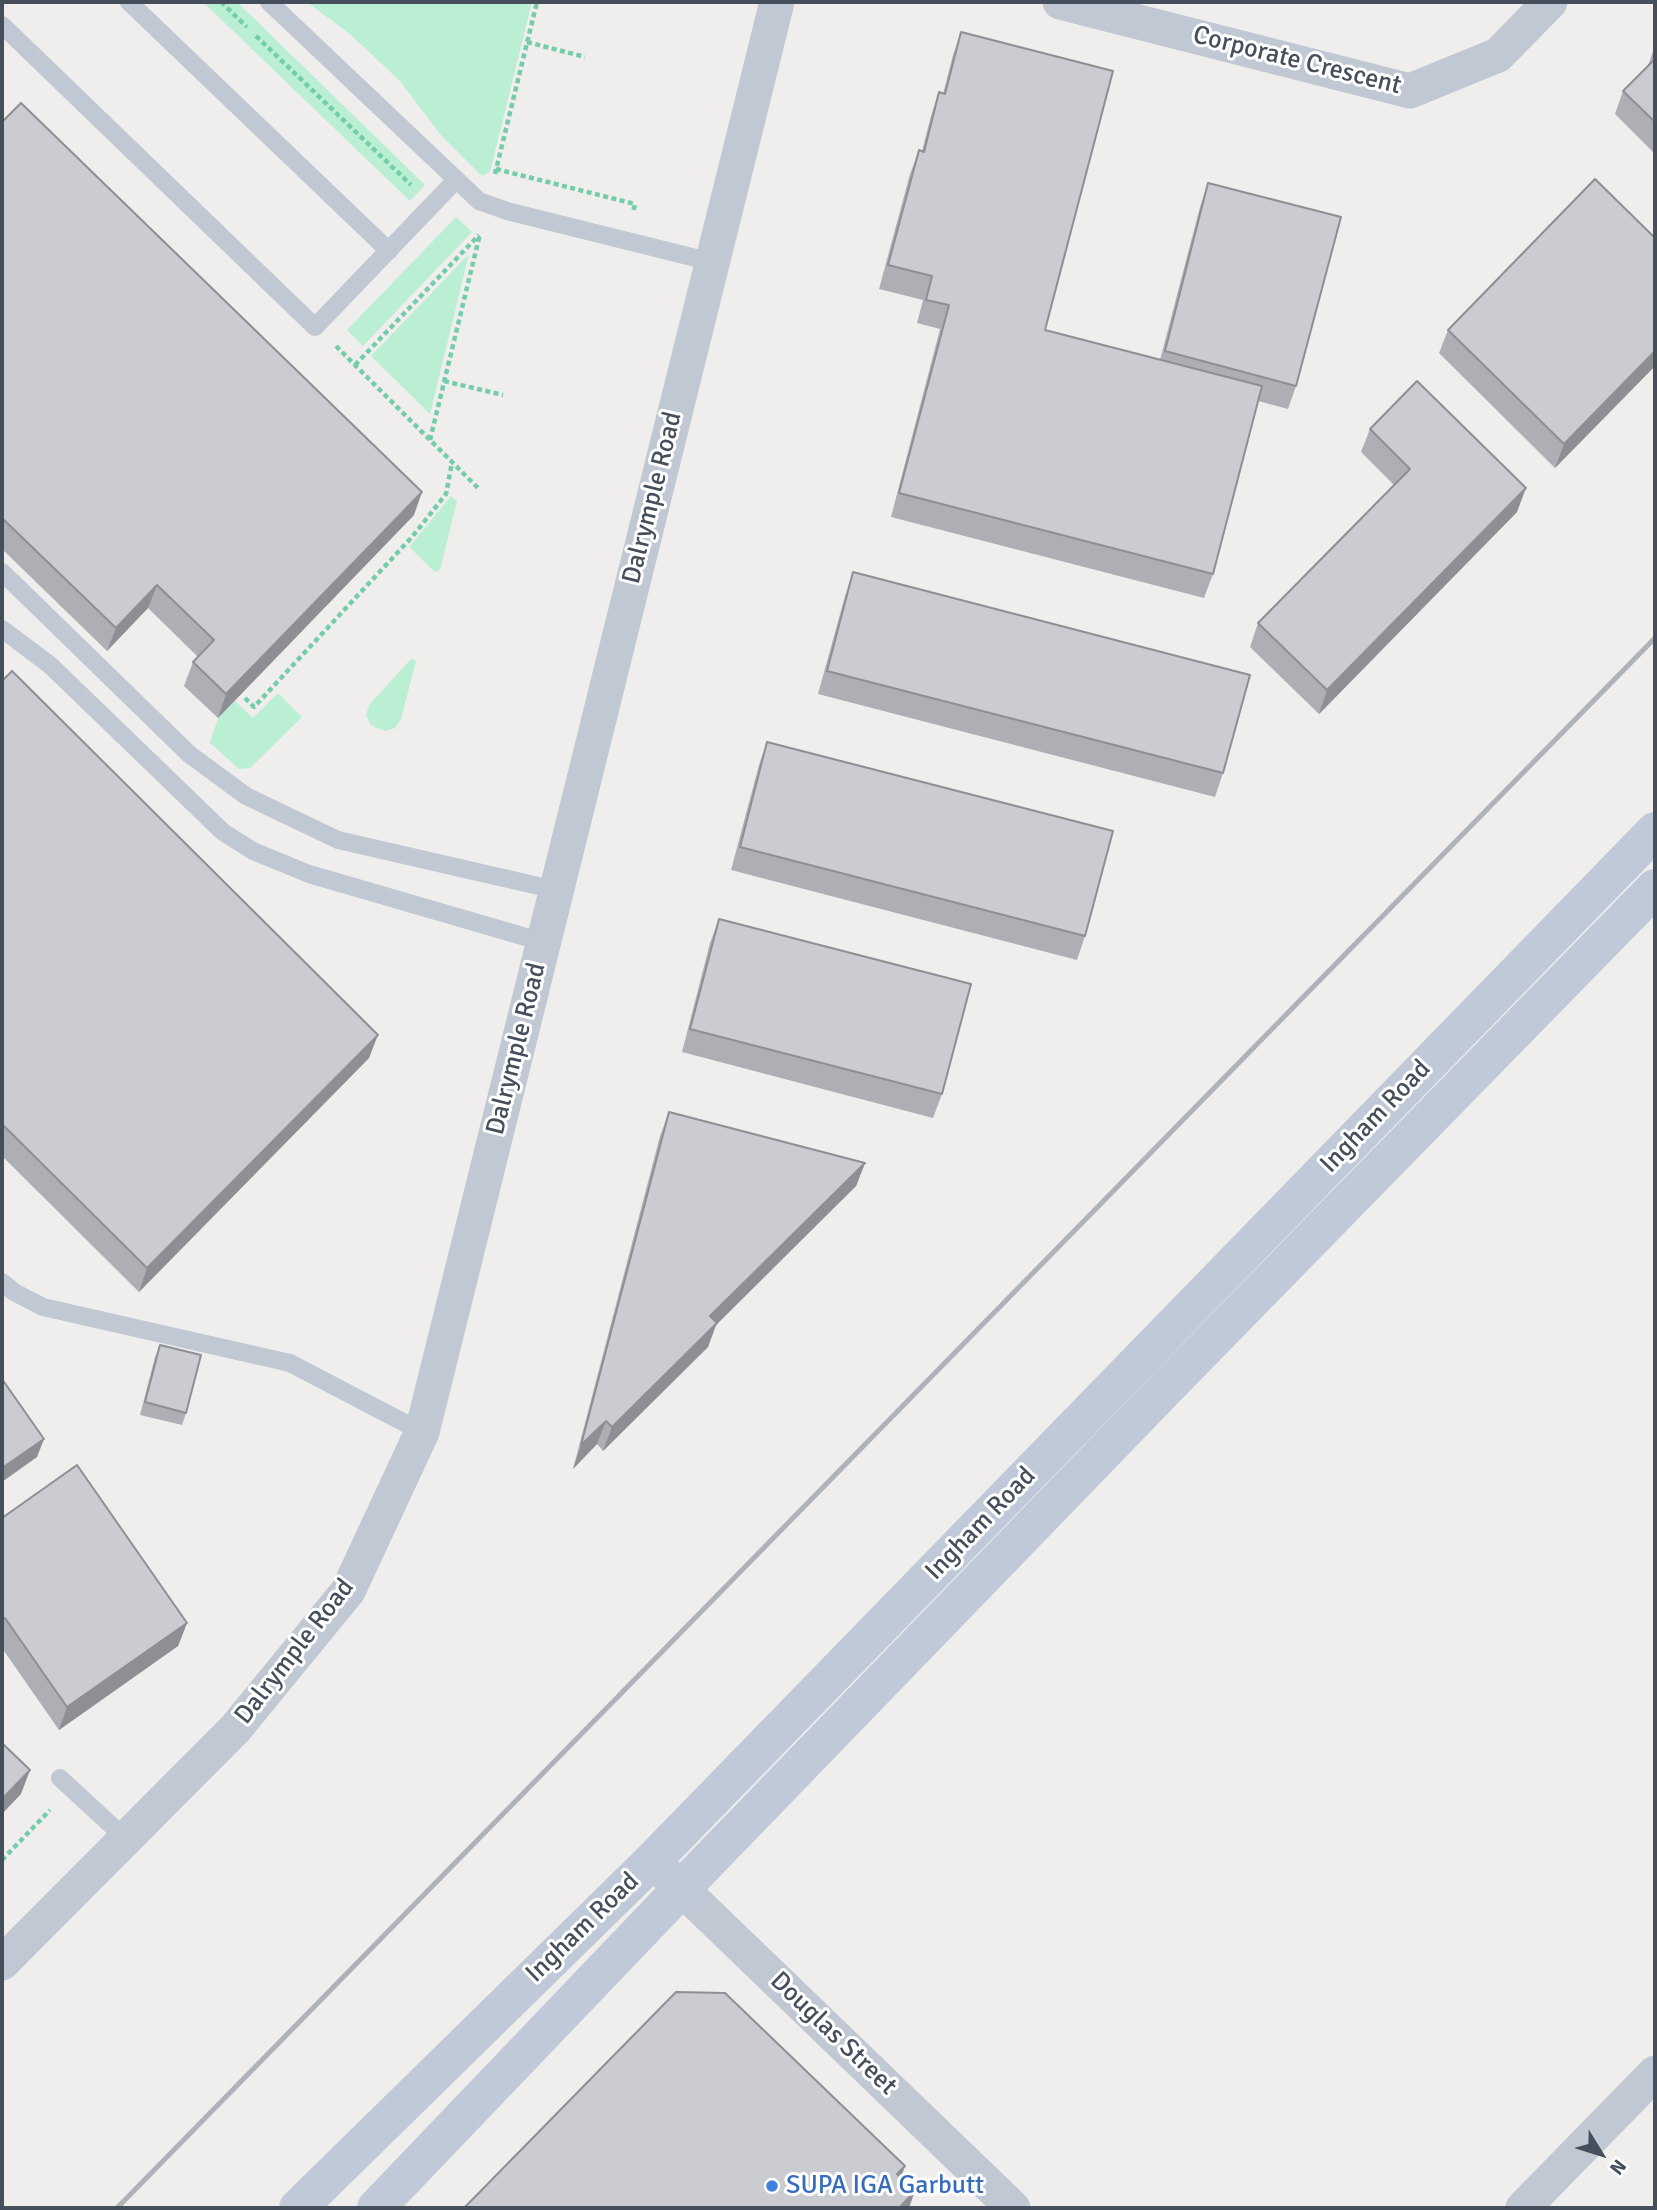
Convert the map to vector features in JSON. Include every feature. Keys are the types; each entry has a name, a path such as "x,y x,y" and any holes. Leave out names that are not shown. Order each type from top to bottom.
{"main road":[{"name":"Ingham Road","path":"298,2208 652,1861 1655,831"},
{"name":"Ingham Road","path":"376,2208 1166,1388 1655,888"}],"street":[{"name":"Dalrymple Road","path":"2,1963 235,1729 348,1591 422,1432 777,2"},
{"name":"Corporate Crescent","path":"1060,2 1410,91 1498,55 1550,2"},
{"name":"Douglas Street","path":"652,1861 683,1887 1013,2208"},
{"path":"1523,2208 1655,2073"}],"lane":[{"path":"129,2 388,251"},
{"path":"269,2 479,201 507,211 712,262"},
{"path":"2,25 315,327 455,181"},
{"path":"2,572 189,754 246,796 338,839 556,890"},
{"path":"2,629 50,665 223,832 253,850 309,874 543,942"},
{"path":"2,1282 13,1292 43,1307 290,1363 422,1432"},
{"path":"65,1783 125,1838"}],"path":[{"path":"221,2 432,206"},
{"path":"527,42 585,57"},
{"path":"496,169 635,204 626,241"},
{"path":"355,365 480,234"},
{"path":"315,327 480,491"},
{"path":"444,381 503,395"},
{"path":"245,698 254,707 412,537 446,494 452,462"},
{"path":"2,1860 65,1783"}],"green space":[{"path":"203,2 237,2 425,185 410,201"},
{"path":"307,2 532,2 490,172 482,176 440,134 399,80 351,35"},
{"path":"456,217 472,232 363,346 347,330"},
{"path":"469,254 430,414 371,356"},
{"path":"451,496 457,501 440,570 435,572 409,547"},
{"path":"412,658 416,661 401,719 395,728 386,731 376,728 370,724 366,715 369,705"},
{"path":"278,693 302,717 250,768 239,769 210,743 218,718 235,701 253,718"}],"building":[{"path":"961,32 1113,71 1045,330 1262,386 1213,574 899,493 949,305 926,300 932,276 888,265 919,150 924,152 939,92 945,94"},
{"path":"1655,59 1655,122 1623,91"},
{"path":"21,103 422,492 226,694 193,662 214,640 157,585 116,628 2,518 2,122"},
{"path":"1595,179 1655,238 1655,351 1564,444 1448,330"},
{"path":"1208,183 1341,217 1296,386 1165,351"},
{"path":"1417,381 1526,488 1327,690 1258,623 1410,469 1370,429"},
{"path":"853,572 1250,675 1223,773 827,671"},
{"path":"12,671 378,1035 147,1268 2,1124 2,681"},
{"path":"767,742 1113,831 1085,936 740,847"},
{"path":"719,919 971,984 942,1094 690,1029"},
{"path":"669,1112 865,1163 710,1316 717,1323 612,1427 606,1421 581,1445"},
{"path":"160,1345 201,1355 186,1413 145,1402"},
{"path":"2,1379 44,1439 2,1468"},
{"path":"77,1465 187,1623 67,1707 5,1618 2,1620 2,1518"},
{"path":"2,1743 30,1770 2,1799"},
{"path":"676,1992 725,1993 905,2166 897,2174 915,2191 899,2208 464,2208"}],"railway":[{"path":"117,2208 1655,638"}],"place":[{"name":"SUPA IGA Garbutt","path":"772,2186"}]}
